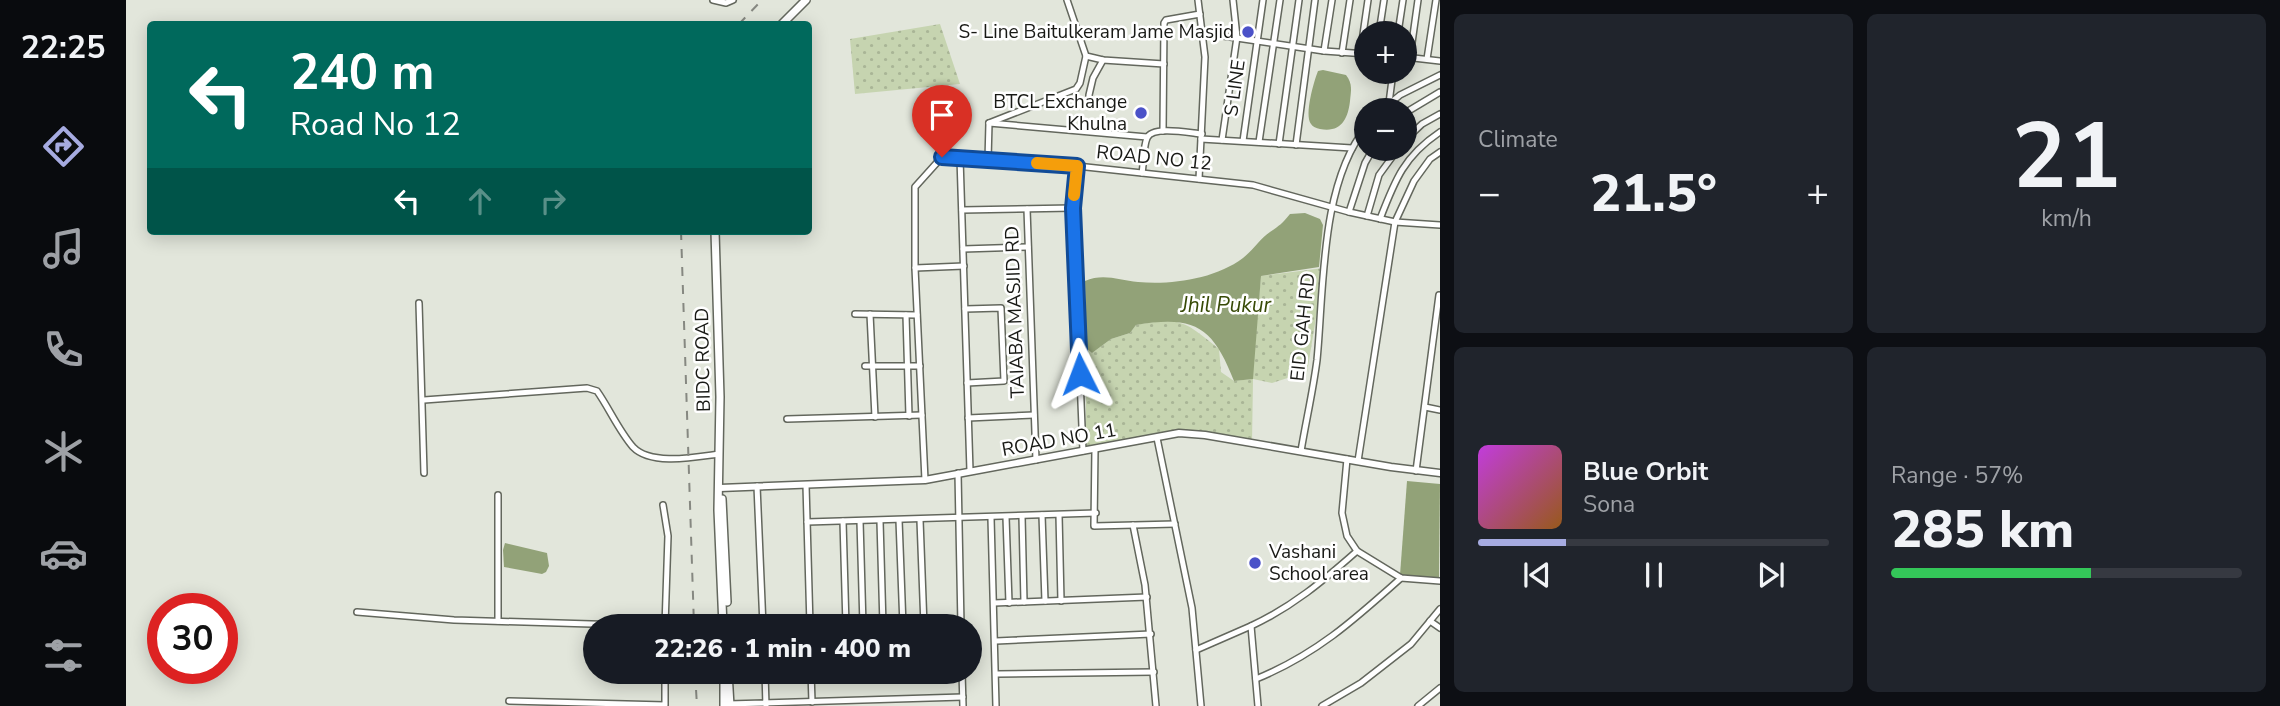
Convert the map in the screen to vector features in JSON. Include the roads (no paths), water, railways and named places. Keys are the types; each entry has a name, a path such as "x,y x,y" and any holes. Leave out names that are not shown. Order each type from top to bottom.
{"main road":[{"path":"785,21 806,0"},
{"name":"BIDC ROAD","path":"715,235 725,614"},
{"path":"726,684 727,705"}],"street":[{"path":"713,0 726,3 733,0"},
{"path":"989,122 1076,89 1080,83 1086,56 1067,0"},
{"path":"1198,0 1205,57 1199,179"},
{"path":"1222,140 1237,37 1233,0"},
{"name":"S LINE","path":"1243,141 1264,0"},
{"path":"1259,142 1280,0"},
{"path":"1279,144 1299,0"},
{"path":"1296,145 1315,0"},
{"path":"1324,51 1332,0"},
{"path":"1342,53 1349,0"},
{"path":"1366,21 1368,0"},
{"path":"1381,21 1384,0"},
{"path":"1400,21 1403,0"},
{"path":"1414,21 1418,0"},
{"path":"1427,59 1436,0"},
{"path":"1163,131 1164,23 1166,20 1200,14"},
{"path":"1203,33 1354,54"},
{"path":"1086,56 1102,60 1164,64"},
{"path":"1417,58 1440,61"},
{"path":"1089,95 1093,78 1102,60"},
{"path":"1397,98 1440,75"},
{"path":"1417,106 1440,92"},
{"path":"1417,128 1440,114"},
{"path":"989,122 1147,137"},
{"path":"988,160 989,122"},
{"path":"1142,173 1147,137 1151,133 1163,131 1222,140 1352,148"},
{"path":"1380,219 1397,175 1426,141 1440,132"},
{"name":"EID GAH RD","path":"1301,451 1316,364 1331,207 1347,156 1354,145"},
{"path":"1358,461 1395,222 1414,181 1430,159 1440,152"},
{"name":"ROAD NO 12","path":"926,480 915,268 916,183 942,157 1077,166 1252,185 1380,219 1440,225"},
{"path":"960,158 970,471"},
{"path":"1349,212 1367,161"},
{"path":"1367,216 1379,175 1389,161"},
{"path":"1077,166 1073,208 1083,451"},
{"name":"TAIABA MASJID RD","path":"1036,460 1027,209 1073,208"},
{"path":"962,210 1027,209"},
{"path":"963,249 1028,247"},
{"path":"915,268 964,266"},
{"path":"1416,471 1440,294"},
{"path":"419,303 424,400 424,474"},
{"path":"965,309 1001,307 1004,381 967,383"},
{"path":"855,314 918,315"},
{"path":"870,314 868,366 875,417"},
{"path":"906,315 909,416"},
{"path":"868,366 920,366"},
{"path":"424,400 587,388 597,391 634,448 651,457 688,458 719,454"},
{"path":"1425,407 1440,410"},
{"path":"787,419 922,415"},
{"path":"968,418 1034,415"},
{"name":"ROAD NO 11","path":"720,488 926,480 1179,433 1440,474"},
{"path":"1157,438 1192,608 1201,706"},
{"path":"1095,449 1094,526 1175,524"},
{"path":"1347,459 1342,513 1348,536 1357,551 1401,578 1440,580"},
{"path":"958,473 961,614"},
{"path":"806,485 810,614"},
{"path":"757,486 762,614"},
{"path":"498,495 498,621"},
{"path":"663,505 668,536 665,614"},
{"path":"807,522 1096,513"},
{"path":"1042,515 1045,601"},
{"path":"1059,515 1061,601"},
{"path":"1022,516 1024,602"},
{"path":"1006,517 1009,603"},
{"path":"991,518 996,706"},
{"path":"899,520 903,614"},
{"path":"920,520 924,614"},
{"path":"860,521 863,614"},
{"path":"880,521 883,614"},
{"path":"843,522 846,614"},
{"path":"1133,525 1147,597 1156,706"},
{"path":"1196,650 1277,613 1313,590 1357,551"},
{"path":"1256,679 1306,654 1342,631 1401,578"},
{"path":"994,603 1147,597"},
{"path":"1322,706 1362,683 1411,644 1440,609"},
{"path":"357,612 583,624"},
{"path":"1430,621 1440,628"},
{"path":"1251,626 1258,706"},
{"path":"996,640 1151,634"},
{"path":"996,674 1154,672"},
{"path":"509,701 665,705 665,684"},
{"path":"765,684 766,705"},
{"path":"811,684 812,702"},
{"path":"962,684 963,706"},
{"path":"1418,706 1440,688"},
{"path":"727,705 905,703 924,698 963,697"},
{"path":"924,698 925,706"},
{"path":"944,698 944,706"}],"water":[{"path":"1318,71 1346,75 1351,88 1345,119 1338,127 1327,130 1313,126 1309,120 1310,98 1316,76"},
{"name":"Jhil Pukur","path":"1305,213 1320,219 1323,225 1319,267 1261,276 1253,379 1234,381 1218,348 1209,337 1187,324 1156,322 1136,325 1130,333 1111,339 1092,353 1086,348 1085,281 1105,277 1138,282 1165,282 1206,276 1243,258 1290,214"},
{"path":"1407,481 1440,484 1439,579 1400,575"},
{"path":"505,543 547,553 549,566 546,572 542,574 504,567"}],"railway":[{"path":"742,21 762,0"},
{"path":"681,235 694,614"},
{"path":"696,684 697,706"}],"place":[{"name":"S- Line Baitulkeram Jame Masjid","path":"1248,32"},
{"name":"BTCL Exchange Khulna","path":"1141,113"},
{"name":"Vashani School area","path":"1255,563"}]}
